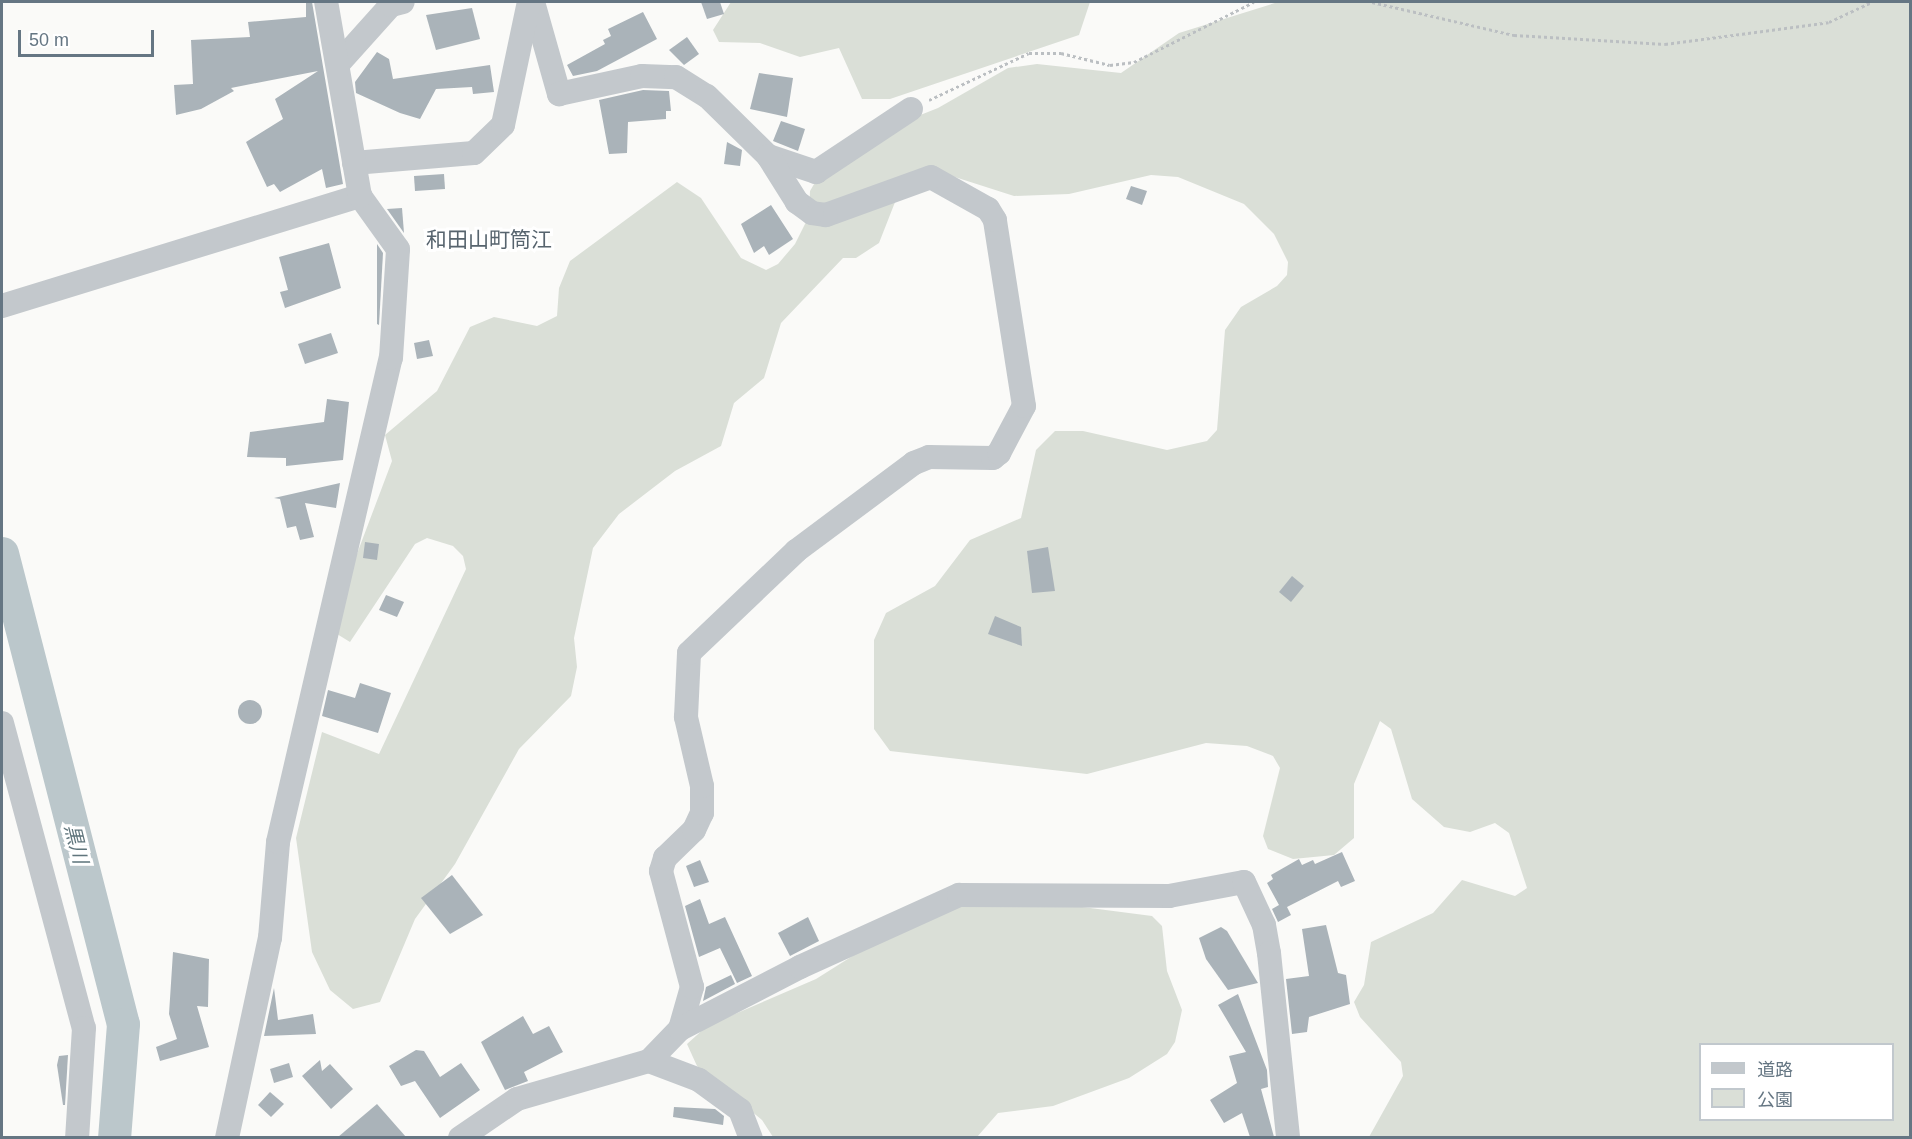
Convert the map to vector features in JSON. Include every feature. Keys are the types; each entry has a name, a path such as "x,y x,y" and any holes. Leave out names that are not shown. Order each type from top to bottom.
{"street":[{"path":"227,1137 270,938 278,842 308,703 391,358 398,249 360,196 326,2"},
{"path":"338,64 391,5 403,2"},
{"path":"354,163 474,153 503,124 531,2"},
{"path":"531,2 559,94 642,75 676,77 707,96 768,156 796,202 812,213 826,215 931,177 988,209 995,220 1024,406 993,458 929,457 914,463 796,551 689,653 686,717 702,786 702,813 694,830 665,858 661,871 692,987 680,1029"},
{"path":"768,156 816,172 911,109"},
{"path":"2,306 360,196"},
{"path":"2,723 84,1028 77,1137"},
{"path":"460,1137 517,1099 649,1061 680,1029 800,967 959,895 1169,896 1244,882 1264,925 1269,953 1288,1137"},
{"path":"649,1061 707,1086 740,1110 751,1137"}],"path":[{"path":"911,109 1029,53 1061,53 1110,65 1134,62 1254,2"},
{"path":"1372,2 1514,35 1665,44 1829,22 1872,2"}],"green space":[{"path":"731,2 1090,2 1079,35 890,99 862,99 839,48 800,57 760,43 719,42 713,30"},
{"path":"1278,2 1910,2 1910,1137 1369,1137 1403,1076 1401,1062 1360,1017 1354,1002 1364,985 1371,942 1433,913 1462,880 1515,896 1527,888 1509,833 1495,823 1470,832 1444,827 1412,799 1391,729 1380,721 1354,784 1354,838 1334,855 1293,859 1268,849 1263,836 1280,768 1273,756 1247,746 1206,743 1087,774 890,751 874,729 874,640 886,613 935,586 970,540 1021,518 1036,450 1055,431 1083,431 1167,450 1207,441 1217,430 1225,330 1241,307 1277,286 1287,275 1288,262 1274,234 1244,204 1178,177 1151,175 1069,194 1014,196 933,170 899,192 879,243 856,258 843,258 781,323 764,378 734,403 721,446 675,471 619,514 593,548 574,638 577,667 571,696 519,749 455,864 415,919 380,1002 353,1009 330,990 312,952 296,838 322,732 379,754 466,569 463,556 453,546 427,538 415,544 350,642 337,634 332,620 392,461 385,435 437,391 470,327 494,317 537,326 557,316 559,288 570,261 677,182 701,198 741,258 766,270 778,264 795,244 809,216 810,191 817,179 885,129 938,108 1008,68 1037,64 1121,73 1179,33"},
{"path":"943,899 1036,901 1152,916 1162,926 1167,971 1182,1010 1175,1042 1167,1054 1129,1078 1053,1106 998,1113 977,1137 773,1137 762,1120 697,1066 687,1044 707,1026 816,979"}],"building":[{"path":"306,2 312,2 343,184 326,188 322,169 280,192 274,184 267,187 246,142 283,119 275,99 318,71 231,88 234,91 201,109 176,115 174,85 193,84 191,40 250,37 248,22 306,17"},
{"path":"701,2 720,2 724,14 707,19"},
{"path":"472,8 480,39 436,50 426,15"},
{"path":"643,12 657,39 597,71 573,76 567,65 605,44 603,40 611,36 608,29"},
{"path":"687,37 699,54 684,65 669,50"},
{"path":"377,52 389,59 393,79 490,65 494,92 473,94 472,87 436,89 420,119 400,113 356,93 355,82"},
{"path":"759,73 793,78 787,117 750,109"},
{"path":"643,90 669,91 671,111 666,111 666,119 628,122 627,153 609,154 599,100"},
{"path":"781,121 805,129 798,151 773,141"},
{"path":"727,142 742,150 740,166 724,164"},
{"path":"444,174 445,189 415,191 414,176"},
{"path":"1131,186 1147,191 1142,205 1126,199"},
{"path":"771,205 793,239 769,255 764,246 754,253 741,224"},
{"path":"402,208 404,233 387,209"},
{"path":"329,243 341,288 285,308 280,292 288,290 279,257"},
{"path":"377,244 383,253 379,325 377,324"},
{"path":"331,333 338,353 305,364 298,344"},
{"path":"429,340 433,356 417,359 414,343"},
{"path":"327,399 349,402 343,460 286,466 286,458 247,457 250,432 324,422"},
{"path":"340,483 336,508 305,503 314,537 300,540 296,526 287,528 280,499 274,498"},
{"path":"365,542 379,544 377,560 363,558"},
{"path":"1048,547 1055,591 1032,593 1027,551"},
{"path":"1292,576 1304,586 1291,602 1279,592"},
{"path":"386,595 404,602 397,617 379,610"},
{"path":"995,616 1021,627 1022,646 988,634"},
{"path":"360,683 391,693 378,733 322,716 328,690 355,698"},
{"path":"250,700 255,701 261,707 261,717 255,723 250,724 245,723 239,717 238,712 239,707 245,701"},
{"path":"1342,852 1355,881 1341,887 1338,881 1287,907 1291,915 1278,922 1272,909 1279,905 1267,883 1273,879 1271,875 1299,859 1302,865 1313,860 1315,864"},
{"path":"700,860 709,882 694,887 686,866"},
{"path":"452,875 483,915 450,934 421,898"},
{"path":"700,899 709,924 725,917 752,976 737,983 720,948 699,957 685,906"},
{"path":"808,917 819,941 790,956 778,933"},
{"path":"1326,925 1338,973 1346,975 1350,1004 1309,1017 1307,1032 1292,1034 1286,979 1309,976 1302,929"},
{"path":"1221,927 1227,931 1258,983 1228,990 1206,959 1199,938"},
{"path":"173,952 209,959 208,1007 197,1006 209,1047 160,1061 156,1047 177,1039 169,1014"},
{"path":"731,975 735,984 703,1001 706,987"},
{"path":"274,988 278,1020 313,1014 316,1034 264,1036"},
{"path":"1238,994 1267,1070 1268,1087 1261,1089 1274,1137 1250,1137 1242,1113 1224,1123 1210,1100 1237,1083 1229,1056 1246,1052 1218,1005"},
{"path":"523,1016 533,1034 549,1026 563,1052 524,1072 528,1081 505,1090 481,1042"},
{"path":"416,1050 424,1051 440,1077 461,1063 480,1090 440,1118 415,1081 401,1086 389,1066"},
{"path":"68,1055 65,1105 63,1105 57,1065 59,1056"},
{"path":"320,1060 322,1071 330,1064 353,1089 331,1109 302,1076"},
{"path":"289,1063 293,1077 274,1083 270,1069"},
{"path":"270,1092 284,1104 271,1117 258,1105"},
{"path":"377,1104 406,1137 338,1137"},
{"path":"674,1107 715,1109 724,1116 723,1125 673,1117"}],"waterway":[{"name":"黒川","path":"2,553 123,1024 114,1138"}],"district":[{"name":"和田山町筒江","path":"489,240"}]}
